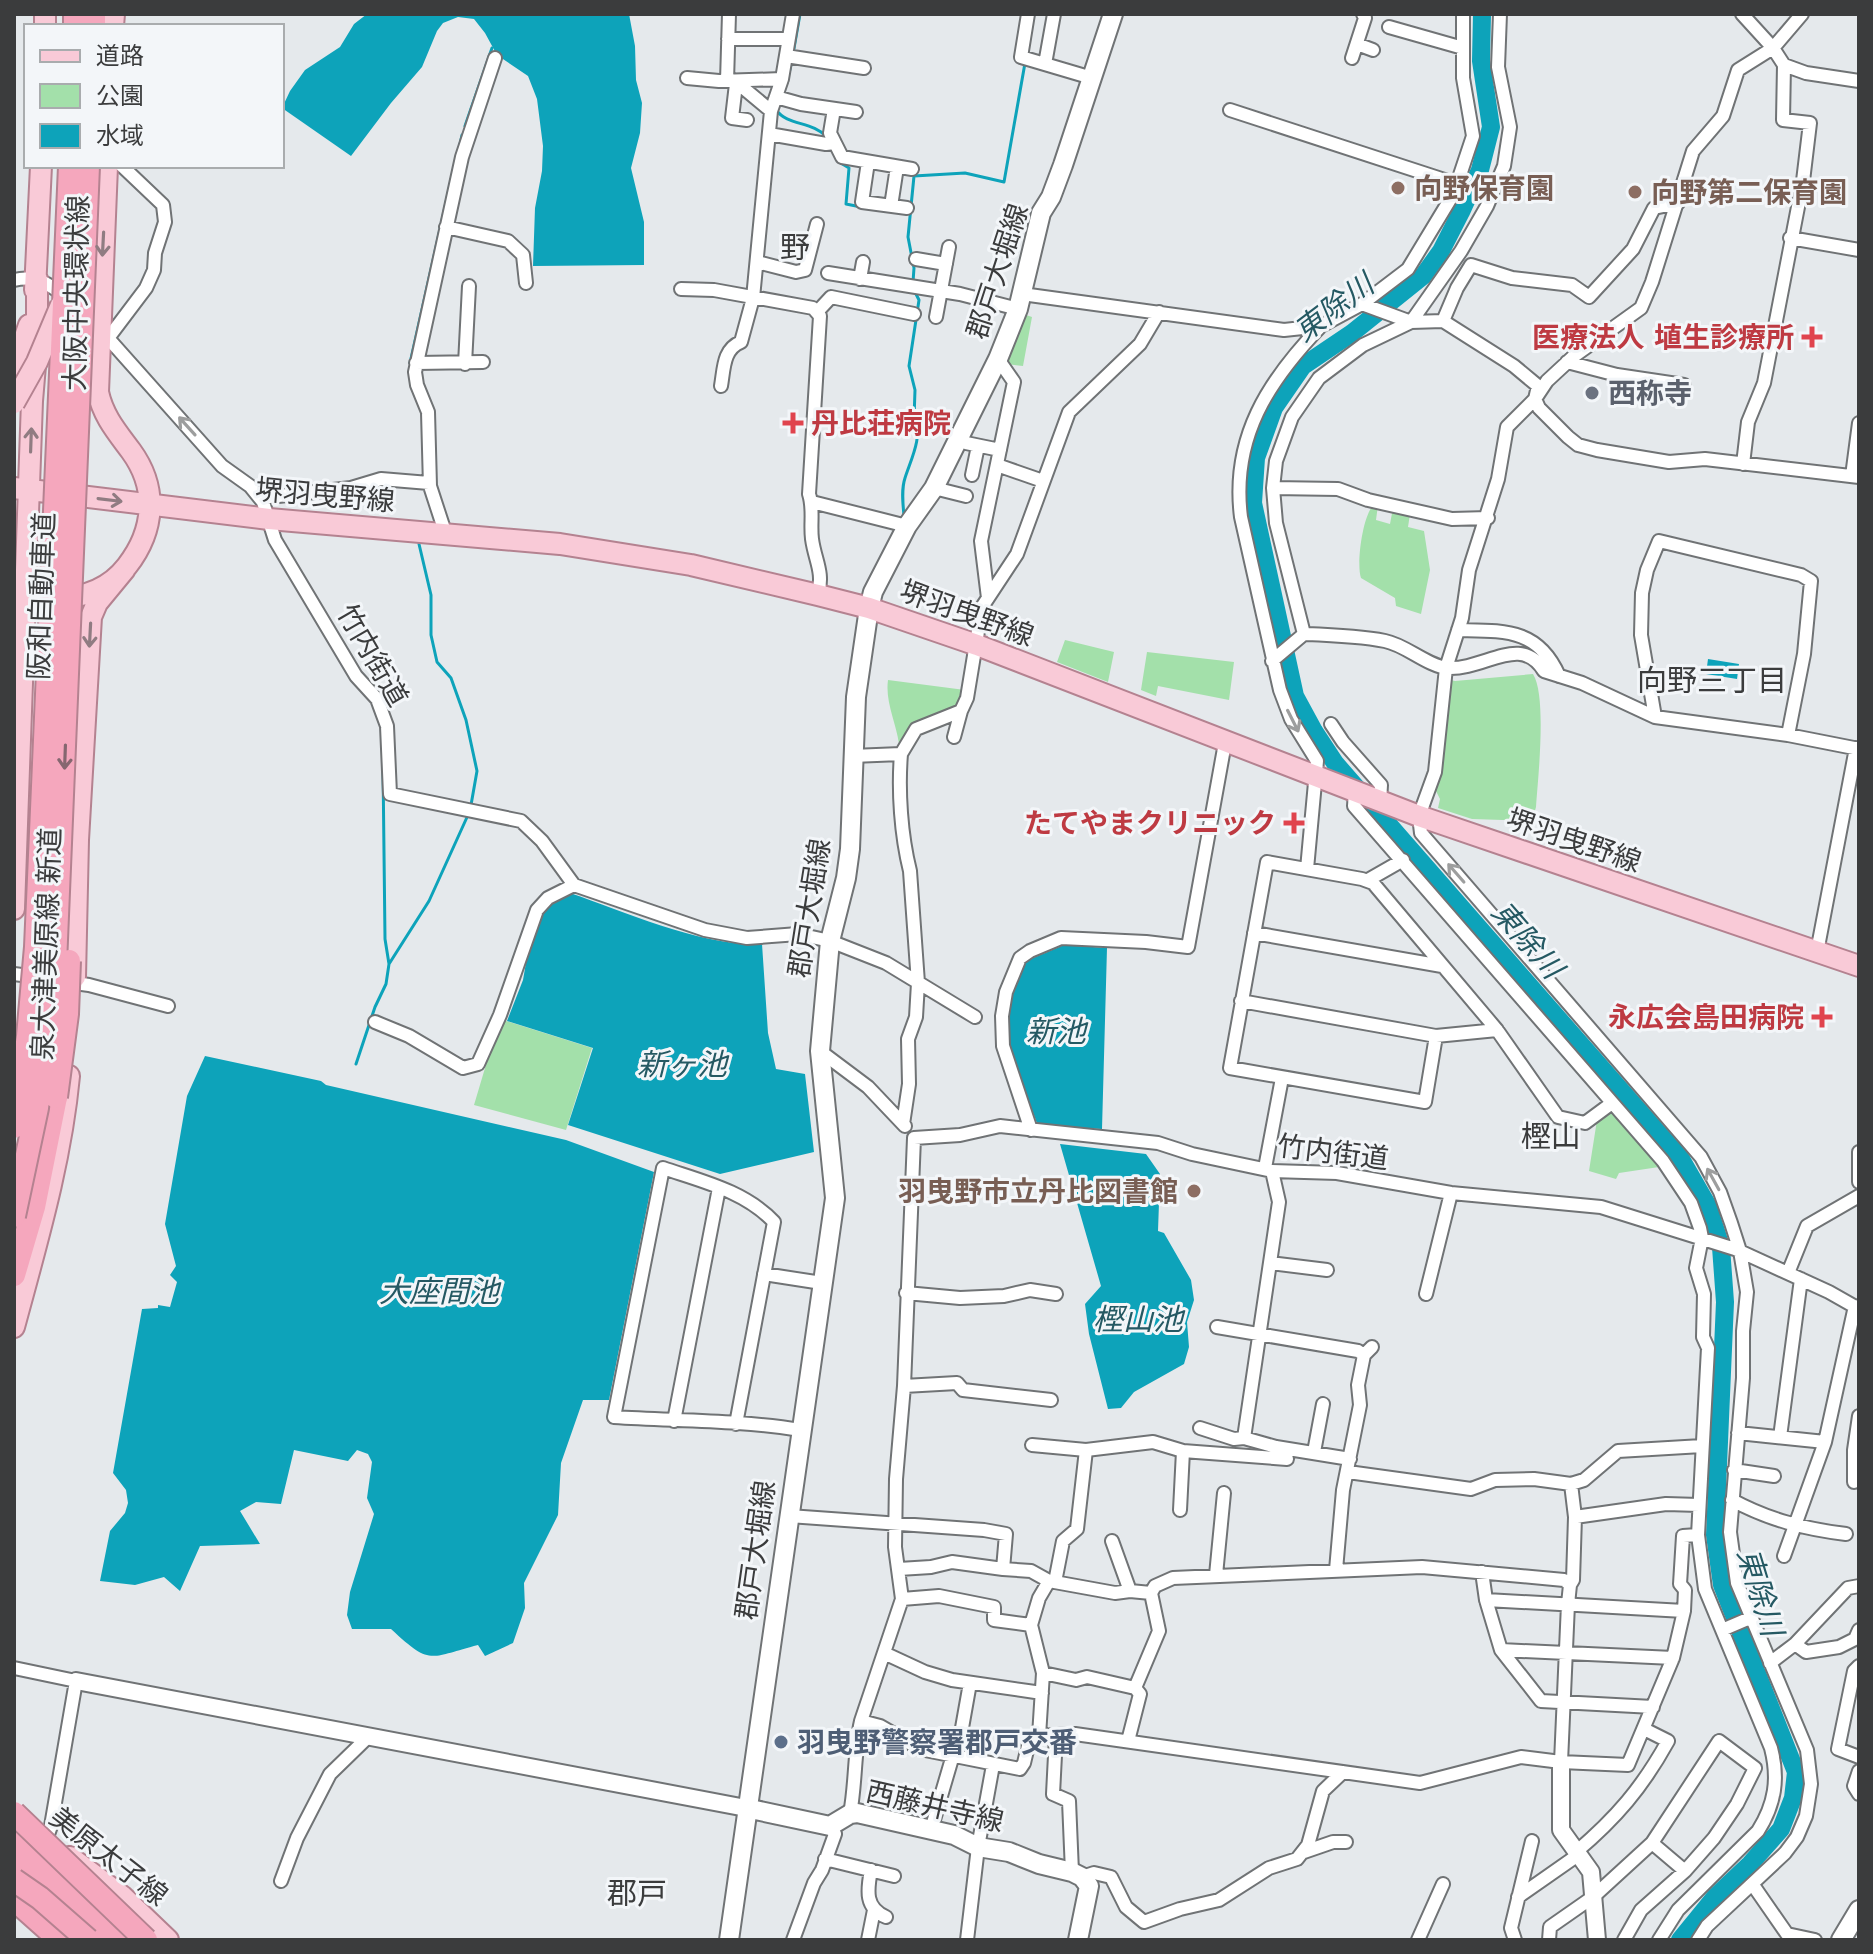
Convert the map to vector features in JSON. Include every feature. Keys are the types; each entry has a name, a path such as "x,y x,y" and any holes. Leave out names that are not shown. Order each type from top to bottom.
{"highway":[{"name":"阪和自動車道","path":"14,1127 33,987 70,168"},
{"name":"阪和自動車道","path":"14,1216 37,1108 55,964 88,168"},
{"path":"14,1022 25,941 37,786 46,726"},
{"path":"14,1275 34,1207 46,1150 65,1029 69,930 63,828"},
{"path":"14,1816 146,1940"},
{"path":"14,1831 130,1940"},
{"path":"14,1855 103,1940"},
{"path":"14,1873 77,1940"},
{"path":"14,1882 40,1898 88,1940"},
{"path":"14,1899 62,1940"}],"main road":[{"name":"郡戸大堀線","path":"746,1808 835,1186 820,1051 830,941 850,849 856,697 869,608 873,592 907,526 934,488 998,359 1020,302 1041,213 1051,197 1113,14"},
{"name":"大阪中央環状線","path":"14,369 29,328 37,279 41,168"},
{"name":"大阪中央環状線","path":"14,403 30,377 57,317 91,208 97,168"},
{"name":"大阪中央環状線","path":"107,168 104,333 98,386 101,404 113,427 142,469 151,506"},
{"name":"泉大津美原線 新道","path":"14,909 21,489 37,342 37,279"},
{"name":"堺羽曳野線","path":"21,489 269,519 560,544 635,555 869,608 977,645 1350,794 1381,796 1410,812 1859,966"},
{"path":"20,589 47,597 74,597 103,587 125,569 144,537 151,506"},
{"name":"泉大津美原線 新道","path":"14,1327 43,1220 65,1114 75,983 78,840 91,617 94,607 125,569"},
{"path":"729,1940 746,1808"},
{"name":"西藤井寺線","path":"746,1808 830,1826 857,1813 954,1835 978,1847 1009,1852 1077,1875"},
{"name":"美原太子線","path":"14,1816 122,1896 168,1940"},
{"path":"1077,1875 1089,1886 1090,1892 1078,1940"},
{"path":"14,1882 62,1940"},
{"path":"1841,1940 1859,1910"}],"street":[{"path":"729,14 732,118 747,120"},
{"path":"721,386 726,356 733,345 741,342 753,298 771,111 782,79 793,14"},
{"path":"1028,14 1021,57 1092,78"},
{"path":"1045,64 1054,14"},
{"path":"1352,58 1365,18 1363,14"},
{"path":"1307,869 1317,761 1291,719 1272,661 1241,517 1238,492 1240,464 1261,403 1274,381 1321,326 1362,304 1408,269 1457,184 1473,136 1463,78 1463,14"},
{"path":"1304,634 1276,523 1273,488 1276,461 1292,417 1319,378 1363,345 1411,322 1461,251 1487,206 1504,166 1510,127 1498,67 1500,14"},
{"path":"1742,14 1784,65 1783,120 1810,123 1803,181 1764,383 1748,422 1743,464"},
{"path":"1698,1940 1707,1926 1753,1885 1797,1837 1806,1816 1811,1784 1807,1750 1748,1619 1732,1557 1732,1500 1747,1292 1738,1250 1720,1192 1701,1157 1421,833 1410,812 1435,772 1446,668 1458,630 1469,570 1488,518 1507,427 1567,362 1641,308 1693,151 1723,116 1738,70 1773,48 1802,14"},
{"path":"1389,27 1463,48"},
{"path":"728,39 788,39"},
{"path":"1357,44 1373,50"},
{"path":"786,56 839,70 864,68"},
{"path":"445,532 429,483 428,416 416,382 416,363 468,137 495,58"},
{"path":"1784,65 1810,74 1859,81"},
{"path":"687,78 732,82 782,79"},
{"path":"732,82 771,111"},
{"path":"776,97 856,112"},
{"path":"834,109 830,133 842,157 912,169"},
{"path":"1230,110 1457,184"},
{"path":"769,134 835,143"},
{"path":"868,162 862,202 907,208"},
{"path":"891,206 897,167"},
{"path":"104,333 146,288 154,270 155,253 166,213 163,205 124,168"},
{"path":"1443,321 1471,265 1512,278 1572,285 1589,297 1633,249 1654,208 1678,203"},
{"path":"757,262 809,274 817,224"},
{"path":"446,227 508,241 523,255 526,283"},
{"path":"1790,238 1859,250"},
{"path":"936,317 949,247"},
{"path":"916,259 946,264"},
{"path":"860,279 863,262"},
{"path":"828,273 1020,302 1159,312 1284,330 1321,326"},
{"path":"14,280 37,279"},
{"name":"竹内街道","path":"37,279 54,288 104,333 222,466 260,498 275,540 356,676 377,699 387,726 390,794 521,821 542,841 574,885"},
{"path":"465,364 469,286"},
{"path":"681,289 714,290 818,311"},
{"path":"818,311 831,297 914,314"},
{"path":"1362,304 1411,322 1443,321 1514,366 1538,386 1535,399 1539,408 1578,445 1669,462 1705,459 1855,477 1859,423"},
{"path":"818,311 809,494 812,502 812,539 822,579 818,595"},
{"path":"954,737 967,698 982,607 1017,554 1069,412 1140,344 1159,312"},
{"path":"988,598 981,541 1014,382 998,359"},
{"path":"416,363 483,362"},
{"path":"1567,362 1617,375 1684,385"},
{"path":"958,438 966,443 1000,450"},
{"path":"972,475 978,446"},
{"path":"997,465 1043,481"},
{"path":"260,498 351,488 381,479 429,483"},
{"path":"934,488 966,496"},
{"path":"1273,488 1338,489 1368,500 1452,519 1488,518"},
{"path":"812,502 907,526"},
{"path":"1655,717 1641,635 1642,593 1659,541 1801,575 1811,581 1804,654 1788,735"},
{"path":"1458,630 1514,634 1548,654 1559,676"},
{"path":"1272,661 1304,634 1387,641 1446,668 1474,665 1519,652 1536,657 1544,671 1582,683 1655,717 1858,748 1817,952"},
{"path":"903,1124 909,1084 908,1039 916,1017 918,983 900,783 901,754 916,729 961,711"},
{"path":"1331,724 1381,785 1381,796"},
{"path":"1031,1130 1003,1046 1002,1016 1006,992 1020,958 1061,938 1188,947 1225,743"},
{"path":"852,756 901,754"},
{"path":"1350,794 1676,1178 1705,1239 1696,1268 1704,1294 1703,1337 1708,1348 1698,1535 1705,1589 1724,1629 1776,1768 1773,1802 1758,1831 1678,1910 1659,1940"},
{"path":"1368,880 1403,860"},
{"path":"1436,1036 1425,1102 1230,1068 1267,862 1368,880 1497,1030 1558,1117 1585,1123 1612,1103"},
{"path":"375,1022 409,1036 463,1068 478,1064 500,1015 537,910 548,898 574,885 705,930 747,938 798,934 830,941 886,963 975,1017"},
{"path":"1254,933 1442,966"},
{"path":"14,974 75,983 168,1006"},
{"path":"1241,1001 1436,1036 1497,1030"},
{"path":"820,1051 868,1087 914,1138 895,1524 902,1599 861,1721 855,1763 856,1785 850,1814"},
{"path":"1244,1438 1279,1202 1268,1170 1282,1078"},
{"name":"竹内街道","path":"914,1138 960,1135 1000,1126 1158,1143 1192,1154 1268,1170 1337,1173 1451,1193 1601,1207 1738,1250 1857,1307"},
{"path":"1859,1152 1859,1182"},
{"path":"736,1424 774,1222 740,1197 663,1168 614,1417 736,1424 761,1424 801,1430"},
{"path":"674,1421 719,1188"},
{"path":"1426,1294 1451,1193"},
{"path":"1788,1273 1807,1226 1859,1196"},
{"path":"1270,1263 1327,1270"},
{"path":"764,1274 822,1283"},
{"path":"1780,1437 1801,1279"},
{"path":"906,1293 960,1298 1004,1296 1030,1290 1056,1294"},
{"path":"1784,1556 1825,1442 1857,1307"},
{"path":"1217,1327 1368,1351 1358,1385 1360,1405 1343,1490 1336,1570"},
{"path":"904,1386 957,1383 963,1390 1051,1400"},
{"path":"1314,1452 1323,1404"},
{"path":"1854,1482 1854,1450 1859,1416"},
{"path":"1200,1428 1234,1439 1244,1438 1276,1447 1314,1452 1349,1466 1471,1489 1495,1480 1534,1479 1571,1484 1584,1480 1618,1451 1702,1446"},
{"path":"1738,1433 1825,1442"},
{"path":"1032,1445 1086,1450 1153,1442 1183,1451 1287,1459"},
{"path":"1039,1736 1043,1673 1031,1625 1039,1598 1052,1582 1063,1541 1077,1529 1086,1450"},
{"path":"1180,1510 1183,1451"},
{"path":"1734,1470 1774,1476"},
{"path":"1571,1484 1575,1517 1573,1580 1570,1585 1565,1654 1561,1830 1591,1872 1597,1940"},
{"path":"1216,1575 1224,1493"},
{"path":"1732,1500 1760,1515 1795,1526 1846,1534"},
{"path":"1575,1517 1666,1504 1699,1505"},
{"path":"789,1516 1006,1534 1003,1569"},
{"path":"861,1721 880,1726 920,1749 1020,1769 1029,1742 1039,1736 1075,1734 1420,1783 1521,1757 1628,1765 1673,1658 1684,1611 1685,1590 1680,1584 1683,1536 1698,1535"},
{"path":"1112,1541 1130,1591"},
{"path":"899,1569 952,1562 1031,1571 1052,1582 1115,1593 1151,1593"},
{"path":"1135,1688 1159,1631 1151,1593 1155,1586 1173,1578 1422,1567 1564,1580 1570,1585"},
{"path":"1482,1572 1486,1600 1501,1650 1541,1701 1653,1707"},
{"path":"1770,1663 1795,1644 1848,1588 1859,1586"},
{"path":"902,1599 939,1596 994,1607 994,1620 1031,1625"},
{"path":"1486,1600 1684,1611"},
{"path":"1724,1629 1748,1619"},
{"path":"1795,1644 1806,1652 1839,1647 1855,1639 1859,1630"},
{"path":"1501,1650 1673,1658"},
{"path":"884,1653 925,1672 970,1683 1042,1693"},
{"path":"1859,1666 1854,1671 1838,1749 1859,1757"},
{"path":"14,1668 367,1738 746,1808"},
{"path":"1043,1673 1076,1680 1087,1677 1135,1688 1140,1694 1128,1741"},
{"path":"46,1840 76,1681"},
{"path":"931,1830 955,1756 970,1683"},
{"path":"1518,1897 1577,1854 1613,1820 1648,1778 1668,1741 1644,1729"},
{"path":"1056,1736 1053,1794 1069,1801 1077,1875 1104,1873 1111,1877 1126,1907 1144,1922 1219,1900 1269,1868 1297,1859 1304,1852 1313,1829 1323,1791 1343,1772"},
{"path":"281,1881 297,1838 330,1774 367,1738"},
{"path":"1549,1940 1550,1927 1593,1897 1652,1843 1719,1741 1755,1768 1737,1804 1714,1838 1685,1871 1641,1910 1624,1940"},
{"path":"967,1940 978,1847 993,1765"},
{"path":"1859,1771 1854,1786 1859,1794"},
{"path":"793,1940 835,1834 830,1826"},
{"path":"1515,1940 1511,1928 1532,1841"},
{"path":"1304,1852 1333,1842 1346,1842"},
{"path":"1652,1843 1685,1871"},
{"path":"825,1859 894,1876"},
{"path":"868,1940 880,1914 867,1889 871,1870"},
{"path":"1418,1940 1443,1884"},
{"path":"1753,1885 1787,1934 1815,1940"}],"green space":[{"path":"1026,315 1032,317 1023,366 1007,364"},
{"path":"1374,505 1378,505 1376,520 1390,524 1393,508 1410,514 1408,527 1424,531 1430,570 1421,614 1396,606 1395,598 1361,578 1359,562 1362,539"},
{"path":"1065,640 1114,652 1108,682 1057,662"},
{"path":"1147,652 1234,662 1229,700 1158,686 1156,696 1141,690"},
{"path":"1533,674 1540,700 1540,738 1536,807 1532,821 1472,819 1438,808 1440,799 1435,789 1444,734 1446,679 1455,681"},
{"path":"888,680 965,690 956,710 903,745 899,744 889,704"},
{"path":"503,1020 592,1048 566,1130 474,1105"},
{"path":"1607,1112 1613,1113 1659,1167 1619,1173 1616,1179 1589,1171 1597,1120"}],"water":[{"path":"367,14 629,14 635,46 636,80 642,103 640,133 631,168 644,222 644,265 533,266 535,208 543,146 537,99 528,76 497,55 474,19 458,17 443,23 422,67 351,156 284,109 290,91 305,70 340,47 354,24"},
{"path":"1708,659 1739,664 1737,679 1706,674"},
{"name":"新ヶ池","path":"570,893 690,934 715,940 762,944 768,1033 776,1069 805,1074 814,1152 720,1174 568,1125 593,1048 507,1021 523,980 528,951 542,912 552,900"},
{"name":"新池","path":"1064,945 1107,948 1102,1129 1038,1126 1006,1040 1012,989 1026,961"},
{"name":"大座間池","path":"205,1056 566,1140 654,1172 609,1400 583,1400 561,1463 558,1515 524,1583 525,1608 513,1643 485,1656 478,1645 431,1656 414,1649 391,1629 352,1629 347,1615 350,1592 374,1514 367,1498 372,1462 368,1454 357,1450 348,1461 294,1450 281,1504 256,1502 240,1511 260,1544 200,1546 180,1591 164,1577 135,1585 100,1581 110,1531 125,1513 128,1503 126,1490 113,1473 142,1309 158,1308 158,1305 170,1307 177,1282 170,1275 176,1266 165,1224 187,1096"},
{"name":"樫山池","path":"1060,1144 1146,1154 1160,1174 1158,1231 1164,1233 1191,1280 1194,1300 1187,1322 1189,1347 1184,1364 1134,1392 1121,1408 1108,1409 1089,1334 1085,1304 1101,1286"}],"waterway":[{"path":"793,54 800,14"},
{"name":"東除川","path":"1482,14 1481,61 1491,127 1480,170 1461,212 1441,251 1423,276 1352,333 1303,366 1274,408 1256,458 1253,503 1295,696 1314,731 1335,763 1681,1159 1708,1206 1721,1247 1725,1302 1715,1535 1722,1585 1796,1772 1793,1798 1781,1829 1715,1897 1680,1940"},
{"path":"465,126 492,48"},
{"path":"786,85 792,61"},
{"path":"913,282 914,268 908,237 914,176 965,173 1004,182 1025,63"},
{"path":"776,110 787,119 814,128 827,137"},
{"path":"459,149 462,135"},
{"path":"839,162 849,168 846,204 861,207"},
{"path":"410,363 453,171"},
{"path":"904,516 904,483 918,432 915,416 914,419 915,390 909,366 919,300 914,290"},
{"path":"419,544 431,595 431,635 437,662 451,678 466,720 477,771 471,805"},
{"path":"356,1064 386,984 389,964 385,939 383,766"},
{"path":"389,964 429,901 468,815"}],"place":[{"name":"向野保育園","path":"1398,188"},
{"name":"向野第二保育園","path":"1635,192"},
{"name":"医療法人 埴生診療所","path":"1812,337"},
{"name":"西称寺","path":"1592,393"},
{"name":"丹比荘病院","path":"793,423"},
{"name":"たてやまクリニック","path":"1294,823"},
{"name":"永広会島田病院","path":"1822,1017"},
{"name":"羽曳野市立丹比図書館","path":"1194,1191"},
{"name":"羽曳野警察署郡戸交番","path":"781,1742"}],"district":[{"name":"野","path":"795,248"},
{"name":"向野三丁目","path":"1712,681"},
{"name":"樫山","path":"1551,1137"},
{"name":"郡戸","path":"637,1894"}]}
